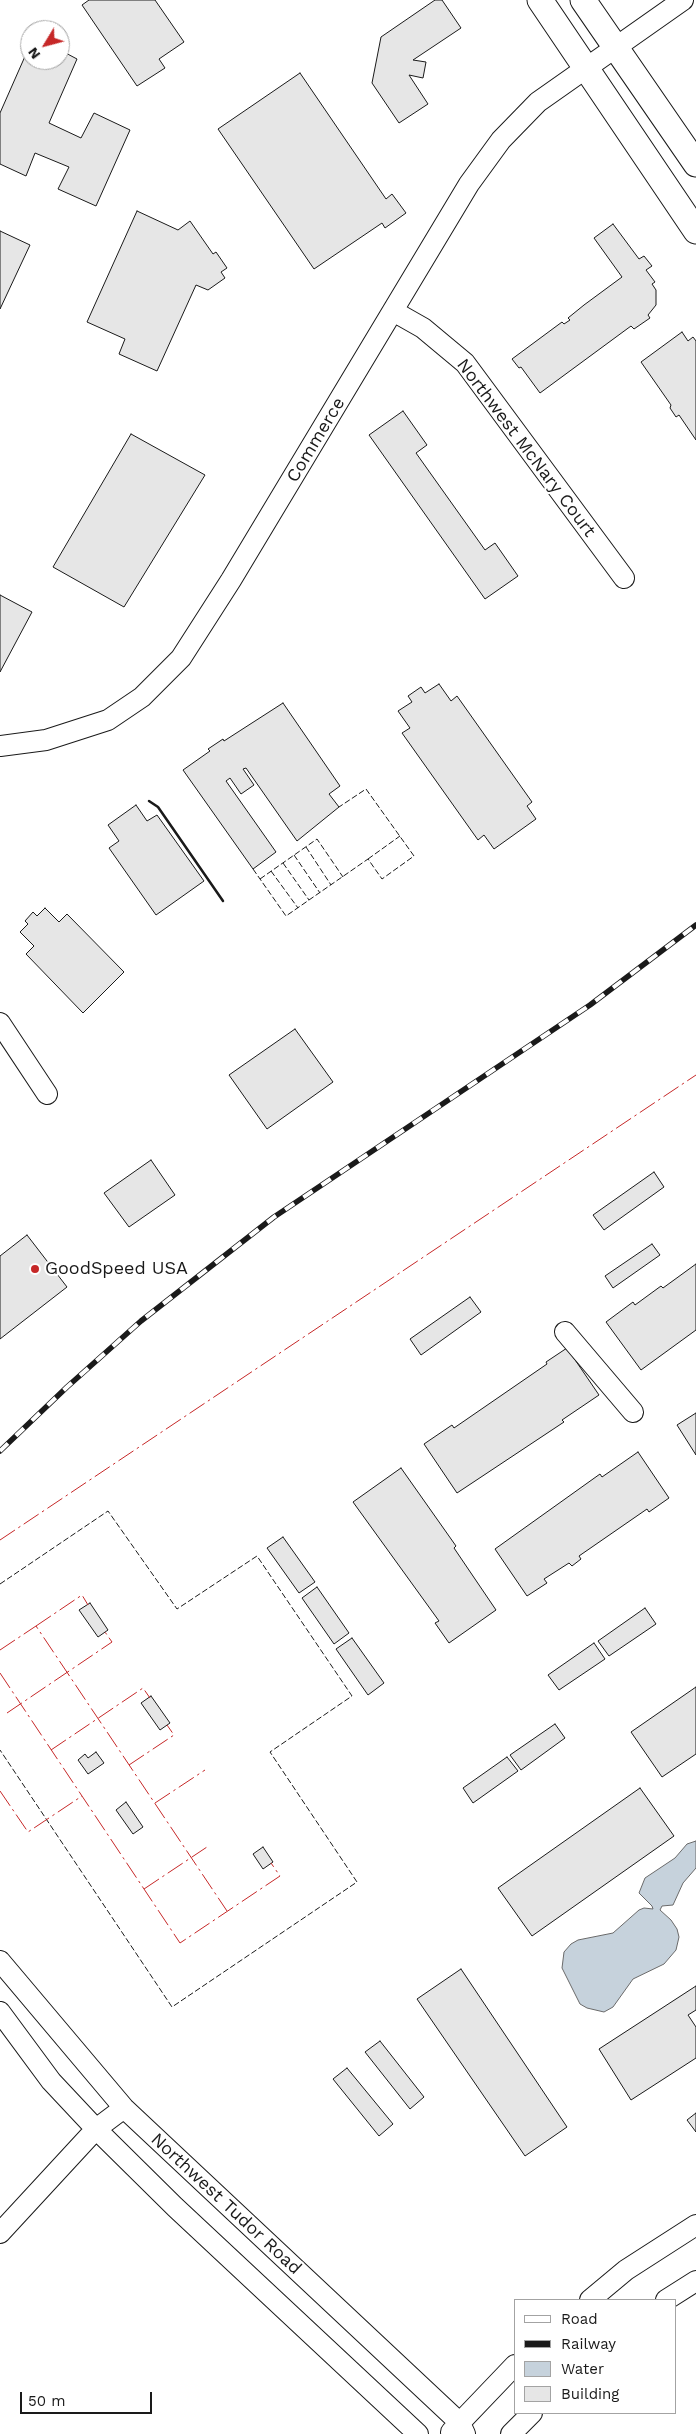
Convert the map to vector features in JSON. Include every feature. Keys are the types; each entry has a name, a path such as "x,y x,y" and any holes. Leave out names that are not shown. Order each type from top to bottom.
{"main road":[{"path":"540,0 696,230"},
{"path":"582,0 696,164"}],"street":[{"name":"Commerce","path":"0,746 46,740 108,720 142,697 181,658 231,580 469,184 501,140 538,102 684,0"},
{"name":"Northwest McNary Court","path":"393,312 423,328 465,362 624,578"},
{"path":"0,1023 48,1094"},
{"path":"565,1332 633,1412"},
{"name":"Northwest Tudor Road","path":"0,1960 124,2108 458,2430"},
{"name":"Northwest Tudor Road","path":"0,2012 51,2081 96,2129 175,2207 418,2434"},
{"path":"0,2233 96,2129 124,2108"},
{"path":"591,2299 626,2270 696,2224"},
{"path":"668,2299 696,2281"},
{"path":"458,2430 514,2366"},
{"path":"511,2434 531,2414"}],"water":[{"path":"696,1841 696,1868 683,1883 673,1905 662,1906 660,1910 671,1920 677,1929 679,1937 676,1950 664,1964 633,1979 613,2007 604,2012 587,2008 580,2004 562,1968 564,1952 571,1944 578,1940 613,1933 639,1910 644,1908 653,1909 639,1893 645,1878 675,1858 687,1844"}],"building":[{"path":"89,0 155,0 184,42 159,59 165,68 137,86 82,5"},
{"path":"435,0 442,0 461,28 413,60 426,62 423,78 409,75 428,104 399,123 372,83 381,37"},
{"path":"70,55 77,59 49,123 81,138 94,113 130,130 96,206 58,189 69,167 35,153 26,176 0,164 0,113 20,68 20,70 70,70"},
{"path":"300,73 386,199 392,194 406,213 385,228 382,223 314,269 218,129"},
{"path":"137,211 178,230 190,221 213,254 216,252 227,268 221,272 225,278 208,290 196,285 157,371 119,354 125,339 87,322"},
{"path":"613,224 639,259 644,256 652,266 646,270 655,282 652,284 656,290 656,305 648,315 650,318 634,329 631,326 540,393 521,367 519,368 512,359 562,322 564,324 570,320 568,318 622,277 594,238"},
{"path":"0,231 30,245 0,309"},
{"path":"682,332 688,341 693,337 696,341 696,440 679,415 676,417 670,408 671,405 641,362"},
{"path":"403,411 427,445 416,453 485,550 495,543 518,576 485,599 369,435"},
{"path":"131,434 205,475 124,607 53,567"},
{"path":"0,595 32,612 0,672"},
{"path":"439,684 451,701 457,696 532,802 527,806 536,819 494,849 484,835 478,840 402,733 410,728 398,711 412,702 408,696 421,687 425,693"},
{"path":"283,703 340,786 329,794 339,807 297,841 246,768 243,769 254,785 241,794 230,778 226,781 276,852 253,869 183,770 210,751 208,749 223,739 224,741"},
{"path":"136,805 147,821 157,815 204,881 156,915 109,848 119,841 108,825"},
{"path":"45,908 59,922 67,914 124,972 83,1013 26,954 34,946 20,932 28,924 25,921 33,912 37,916"},
{"path":"295,1029 333,1082 267,1129 229,1075"},
{"path":"151,1160 175,1195 129,1227 104,1193"},
{"path":"654,1172 664,1187 604,1230 593,1215"},
{"path":"27,1235 67,1287 0,1339 0,1256"},
{"path":"652,1244 660,1255 613,1288 605,1276"},
{"path":"696,1264 696,1330 641,1370 606,1322 633,1302 635,1305 661,1286 663,1288"},
{"path":"470,1297 481,1312 421,1355 410,1339"},
{"path":"567,1348 599,1395 562,1420 564,1422 457,1493 424,1444 452,1425 454,1428 547,1364 546,1362"},
{"path":"696,1413 696,1455 677,1425"},
{"path":"638,1452 669,1498 649,1512 647,1509 579,1556 581,1559 572,1566 569,1563 544,1579 547,1583 527,1596 495,1549 600,1474 602,1477"},
{"path":"401,1468 456,1546 454,1548 496,1610 449,1643 435,1623 439,1621 353,1502"},
{"path":"283,1537 315,1582 299,1593 267,1548"},
{"path":"317,1587 349,1633 334,1644 302,1598"},
{"path":"90,1603 108,1630 98,1637 79,1610"},
{"path":"645,1608 656,1624 609,1656 598,1641"},
{"path":"352,1638 384,1683 368,1695 336,1649"},
{"path":"594,1643 605,1659 559,1690 548,1675"},
{"path":"696,1687 696,1754 662,1777 631,1732"},
{"path":"151,1696 170,1723 160,1730 141,1703"},
{"path":"555,1724 565,1738 521,1770 510,1755"},
{"path":"96,1752 104,1763 88,1774 78,1760 85,1754 88,1758"},
{"path":"507,1757 518,1771 473,1803 463,1788"},
{"path":"640,1788 674,1836 532,1936 498,1888"},
{"path":"126,1802 143,1827 133,1834 116,1810"},
{"path":"263,1847 273,1862 263,1869 253,1854"},
{"path":"461,1969 567,2127 525,2156 417,1999"},
{"path":"696,1986 696,2010 688,2015 696,2027 696,2058 631,2100 599,2049"},
{"path":"380,2041 424,2097 410,2109 365,2052"},
{"path":"347,2068 393,2124 379,2136 333,2079"},
{"path":"696,2113 696,2132 687,2120"}],"railway":[{"path":"0,1451 67,1387 141,1321 274,1217 590,1005 696,925"}],"fence":[{"path":"253,869 286,916 368,859 382,879 414,856 366,789 339,807"},
{"path":"368,859 400,836"},
{"path":"260,879 317,839 343,877"},
{"path":"306,847 331,885"},
{"path":"294,855 320,893"},
{"path":"283,863 309,900"},
{"path":"271,871 298,908"},
{"path":"0,1584 108,1511 177,1609 257,1556 352,1696 270,1752 357,1882 172,2007 0,1750"}],"wall":[{"path":"149,801 158,807 223,901"}],"power":[{"path":"0,1540 696,1075"},
{"path":"36,1626 82,1595 88,1605"},
{"path":"0,1650 36,1626 227,1911"},
{"path":"7,1713 112,1642 105,1632"},
{"path":"0,1673 180,1943 280,1876 271,1863"},
{"path":"51,1750 143,1688 150,1698"},
{"path":"129,1765 174,1735 167,1725"},
{"path":"155,1803 205,1770"},
{"path":"0,1791 28,1832 82,1796"},
{"path":"144,1889 207,1847"}],"place":[{"name":"GoodSpeed USA","path":"35,1269"}]}
